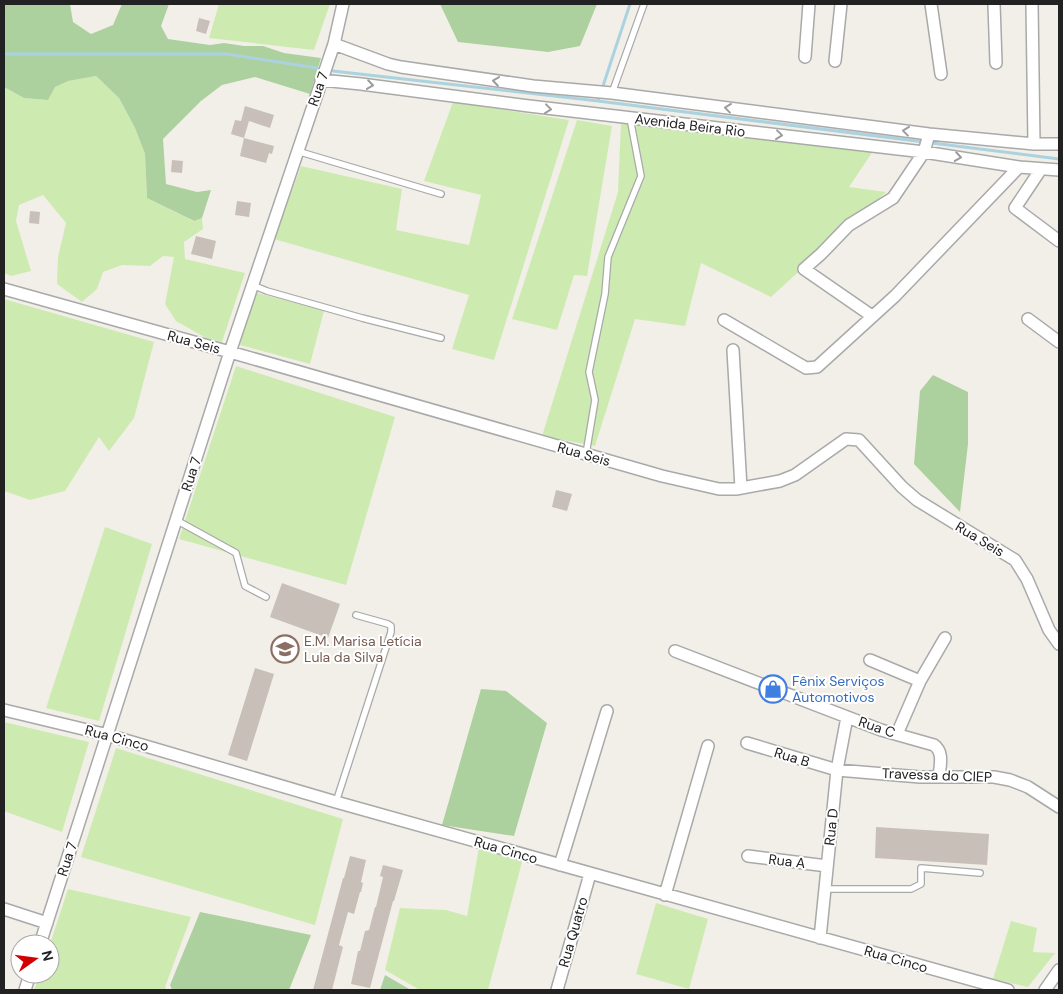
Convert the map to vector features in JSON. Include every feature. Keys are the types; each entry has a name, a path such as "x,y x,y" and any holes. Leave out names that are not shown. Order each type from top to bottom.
{"street":[{"name":"Rua 7","path":"43,934 230,352 334,44 343,4"},
{"path":"805,57 809,4"},
{"path":"835,61 841,4"},
{"path":"931,4 941,74"},
{"path":"994,4 996,63"},
{"path":"1032,4 1034,144"},
{"name":"Avenida Beira Rio","path":"334,44 388,64 630,118 759,122 926,143 1059,144"},
{"name":"Avenida Beira Rio","path":"321,80 532,95 605,92 759,122 926,143 1019,167 1059,170"},
{"path":"872,316 804,269 849,225 893,198 926,143"},
{"path":"724,320 806,368 812,368 824,361 895,296 1019,167"},
{"path":"1041,169 1015,208 1059,241"},
{"name":"Rua Seis","path":"4,289 662,476 719,489 742,488 780,481 795,475 846,439 859,440 917,500 1015,560 1027,579 1049,630 1059,644"},
{"path":"1028,319 1059,342"},
{"path":"733,350 742,488"},
{"path":"897,734 920,681 945,638"},
{"name":"Rua C","path":"675,651 847,717 934,745 939,748 940,753 939,777"},
{"path":"870,660 920,681"},
{"name":"Rua Cinco","path":"4,710 108,735 590,874 1008,990"},
{"path":"560,865 607,711"},
{"name":"Rua D","path":"820,938 837,770 847,717"},
{"name":"Rua B","path":"747,743 837,770"},
{"path":"665,895 708,746"},
{"name":"Travessa do CIEP","path":"837,770 939,777 994,777 1010,780 1028,787 1059,807"},
{"name":"Rua A","path":"748,856 827,866"},
{"name":"Rua Quatro","path":"557,990 590,874"},
{"path":"4,909 47,923"},
{"path":"1045,990 1059,970"}],"lane":[{"path":"605,92 644,4"},
{"path":"586,454 595,400 589,372 605,294 608,257 641,176 630,118"},
{"path":"297,151 441,194"},
{"path":"252,285 353,316 441,338"},
{"path":"176,520 236,553 245,586 266,597"},
{"path":"336,802 391,632 388,624 356,615"},
{"path":"825,889 911,889 921,884 921,868 980,874"}],"green space":[{"path":"4,4 70,4 73,22 91,34 113,25 122,4 169,4 161,26 168,39 210,45 224,43 263,46 284,53 321,58 310,94 255,77 222,85 201,101 163,139 166,184 197,192 211,190 202,218 194,221 147,198 145,154 135,128 119,98 96,76 68,81 55,87 48,100 24,98 4,87"},
{"path":"219,4 330,4 314,50 209,38"},
{"path":"440,4 597,4 580,46 548,52 458,42"},
{"path":"96,76 119,98 135,128 145,154 147,198 193,221 202,218 203,229 184,242 185,259 245,273 222,342 206,338 176,321 165,304 174,257 163,256 150,266 122,265 103,272 97,289 82,302 57,284 58,257 66,223 43,195 19,205 16,221 31,271 11,276 4,273 4,87 24,98 48,100 54,87 67,81"},
{"path":"453,102 569,120 494,360 452,349 469,295 274,239 301,166 402,189 396,230 469,245 481,195 424,181"},
{"path":"577,120 612,126 587,276 574,275 557,330 512,319"},
{"path":"621,122 873,151 849,187 886,192 771,297 701,263 685,326 635,319 595,446 542,436 618,192"},
{"path":"254,292 324,311 310,364 240,345"},
{"path":"4,299 154,342 134,418 109,451 99,437 65,491 30,500 4,491"},
{"path":"236,366 395,417 346,585 179,539"},
{"path":"933,375 968,392 968,444 960,512 914,464 920,391"},
{"path":"105,527 152,544 99,721 46,708"},
{"path":"481,689 506,691 547,723 514,836 442,825"},
{"path":"4,722 89,742 62,832 4,811"},
{"path":"116,748 343,819 315,925 81,857"},
{"path":"479,847 522,862 488,990 420,990 385,970 400,908 446,910 467,916"},
{"path":"68,889 191,917 165,987 167,990 34,990 36,984 60,984 60,934 53,934"},
{"path":"656,903 708,919 689,989 636,974"},
{"path":"200,912 311,935 289,990 172,990 170,985"},
{"path":"1011,921 1037,928 1033,952 1055,953 1028,987 993,979"},
{"path":"385,975 411,990 380,990"}],"building":[{"path":"199,18 210,21 206,34 196,31"},
{"path":"245,106 274,115 270,128 249,121 244,138 231,134 235,120 241,121"},
{"path":"244,138 274,146 272,154 269,153 266,163 240,156"},
{"path":"172,160 183,161 182,173 171,172"},
{"path":"237,201 251,203 249,217 235,215"},
{"path":"30,211 40,212 39,224 29,223"},
{"path":"196,236 216,241 212,259 191,254"},
{"path":"556,490 572,494 567,511 552,507"},
{"path":"282,583 340,604 328,638 270,617"},
{"path":"255,668 274,674 247,761 228,755"},
{"path":"876,827 989,834 987,865 875,858"},
{"path":"350,856 366,860 361,882 363,883 361,892 354,914 348,912 339,945 343,947 332,990 313,990 343,878"},
{"path":"383,865 403,870 370,988 351,984 358,951 360,951 365,931 369,930 376,907 383,877 380,876"}],"waterway":[{"path":"602,89 630,4"},
{"path":"4,54 227,54 317,68"},
{"path":"333,71 598,101 601,95"},
{"path":"598,101 1059,159"}],"place":[{"name":"E.M. Marisa Letícia Lula da Silva","path":"285,649"},
{"name":"Fênix Serviços Automotivos","path":"773,689"}]}
